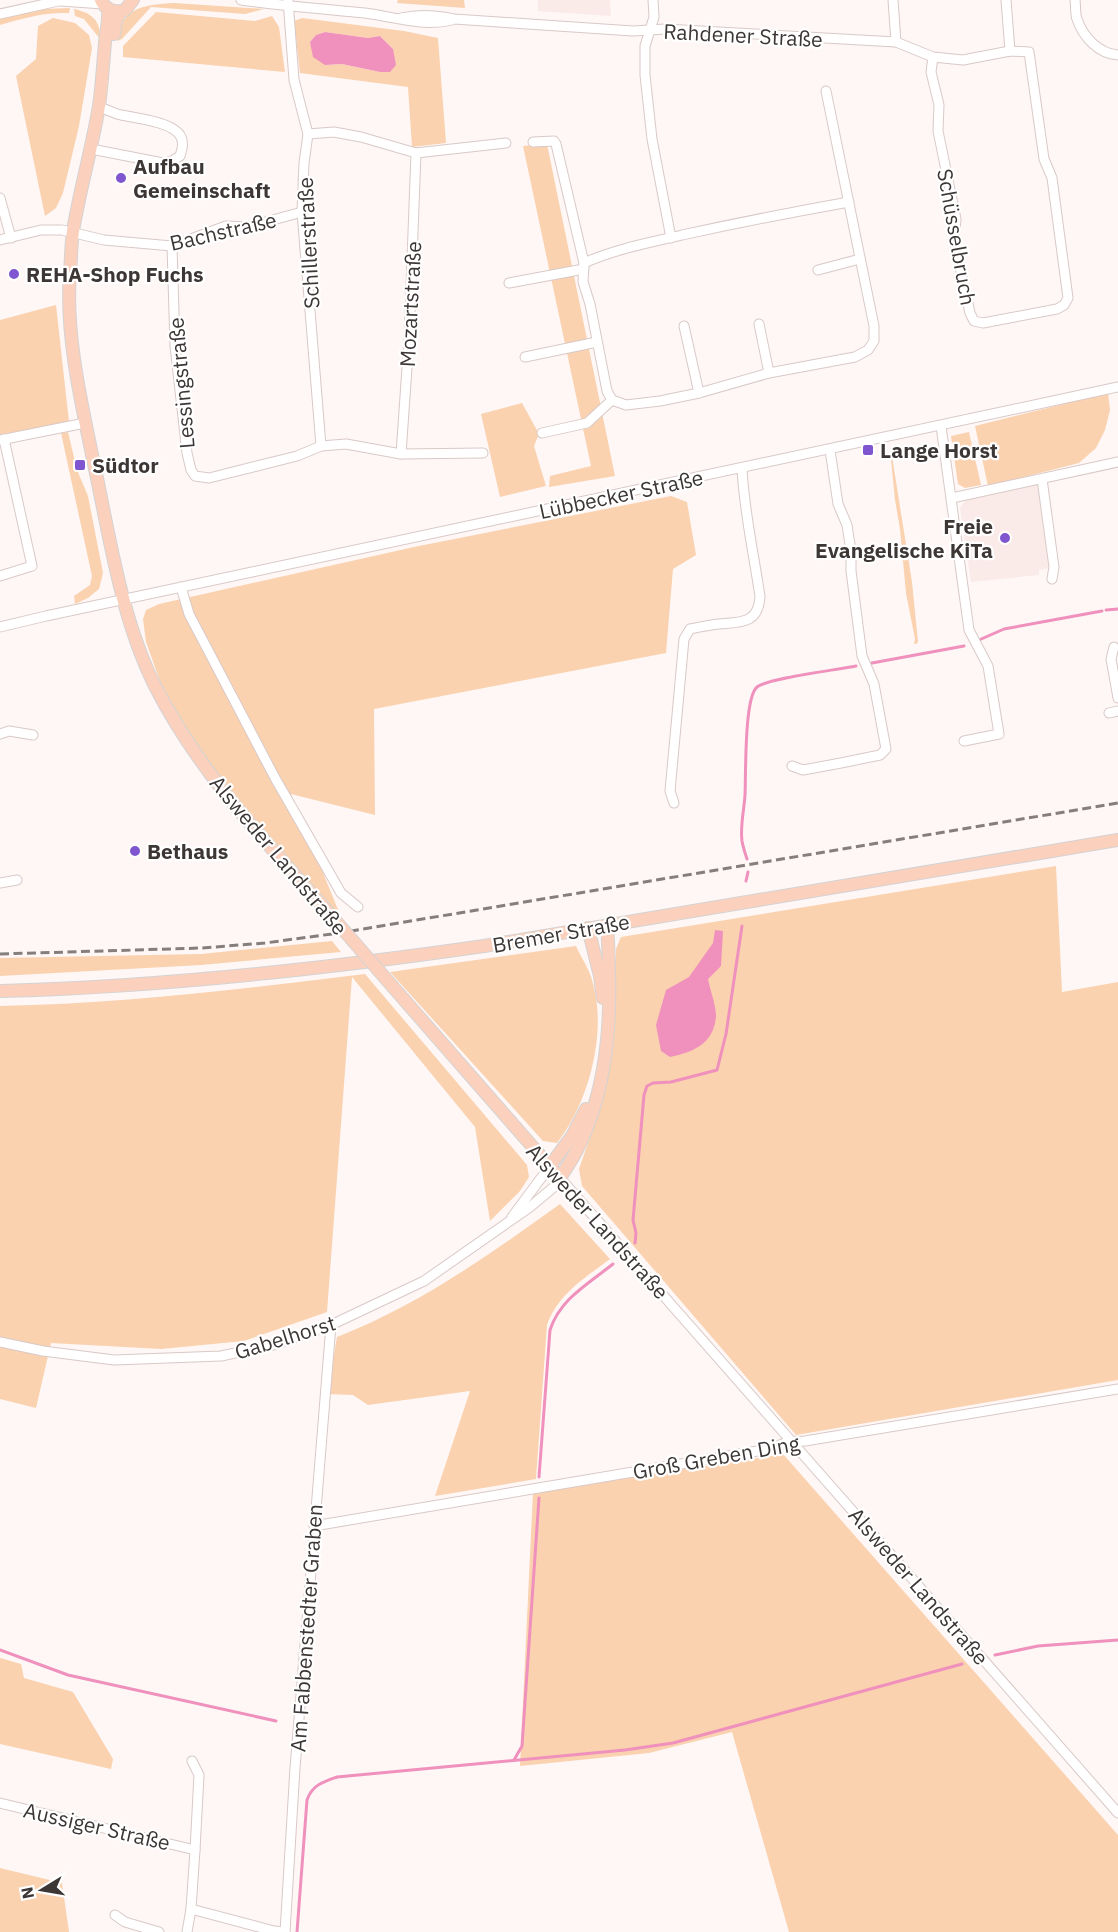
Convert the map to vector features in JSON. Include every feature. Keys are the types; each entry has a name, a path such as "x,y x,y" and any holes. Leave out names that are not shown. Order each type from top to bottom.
{"main road":[{"path":"108,6 129,6 136,0"},
{"name":"Alsweder Landstraße","path":"108,6 116,20 112,46 104,67 99,107 73,232 69,280 72,338 85,423 131,625 154,684 183,737 211,775 252,826 560,1178"},
{"name":"Bremer Straße","path":"0,991 180,981 392,959 1118,840"},
{"path":"560,1178 579,1148 585,1132 600,1082 607,1048 610,1007 607,925"},
{"path":"549,1166 572,1136 586,1111 596,1081 602,1049 604,1008 600,976 588,928"}],"street":[{"path":"0,14 62,0 108,6"},
{"name":"Rahdener Straße","path":"241,0 288,3 428,23 454,19 633,31 665,29 896,42 933,57 963,60 1010,51 1029,52"},
{"path":"653,0 654,17 645,45 645,75 652,139 671,238"},
{"path":"893,0 896,42"},
{"path":"1006,0 1010,51"},
{"path":"1075,0 1076,18 1088,40 1113,55"},
{"name":"Schillerstraße","path":"288,3 294,80 308,134 302,212 321,446"},
{"name":"Schüsselbruch","path":"933,57 931,72 939,105 938,131 956,219 954,239 970,314 974,321 983,323 1057,309 1064,305 1068,298 1052,177 1044,159 1029,52"},
{"path":"532,142 550,140 556,144 584,266 584,282 607,391 612,400 626,405 660,401 699,393 769,373 855,357 868,350 874,341 874,326 826,91"},
{"path":"91,149 163,163 180,156 183,146 176,130 164,124 117,114 99,107"},
{"path":"308,134 334,132 362,137 416,153 506,142"},
{"name":"Mozartstraße","path":"401,454 409,339 416,153"},
{"path":"0,198 11,238"},
{"path":"509,283 584,266 600,256 671,238 759,218 849,202"},
{"name":"Bachstraße","path":"0,240 41,230 73,232 84,237 104,240 172,246 226,226 247,227 302,212"},
{"name":"Lessingstraße","path":"172,246 175,346 187,453 191,470 195,476 209,478 297,456 321,446 345,444 401,454 483,453"},
{"path":"818,270 860,259"},
{"path":"759,324 769,373"},
{"path":"684,326 699,393"},
{"path":"525,357 597,342"},
{"name":"Lübbecker Straße","path":"0,627 1118,387"},
{"path":"542,433 587,423 612,400"},
{"path":"0,576 32,566 2,440 85,423"},
{"path":"941,426 969,630 988,666 999,734 964,741"},
{"path":"792,766 803,770 880,755 886,749 874,684 861,656 851,571 851,551 847,525 838,504 830,450"},
{"path":"952,498 1118,462"},
{"path":"674,802 670,791 684,639 690,629 750,619 759,606 760,597 751,532 745,509 742,468"},
{"path":"1042,479 1054,567 1052,579"},
{"path":"181,587 189,614 275,778 340,893 358,907"},
{"path":"1114,647 1111,659 1118,698"},
{"path":"0,734 9,731 33,735"},
{"path":"0,883 16,880"},
{"name":"Gabelhorst","path":"508,1223 549,1166"},
{"name":"Gabelhorst","path":"0,1342 43,1351 114,1360 221,1356 273,1345 331,1325 424,1281 508,1223 555,1186 560,1178"},
{"name":"Alsweder Landstraße","path":"560,1178 1118,1813"},
{"name":"Am Fabbenstedter Graben","path":"285,1932 331,1325"},
{"name":"Groß Greben Ding","path":"314,1526 775,1448 783,1442 805,1441 1118,1389"},
{"name":"Aussiger Straße","path":"187,1932 191,1909 199,1775 192,1761"},
{"name":"Aussiger Straße","path":"0,1803 195,1850"},
{"path":"191,1909 285,1932"},
{"path":"115,1916 124,1923 159,1932"}],"shaded area":[{"path":"398,0 464,0 465,8 397,3"},
{"path":"538,0 610,0 611,16 538,11"},
{"path":"174,3 264,9 245,14 151,7 122,39 117,41 119,29 129,14 144,7"},
{"path":"70,8 69,13 51,13 0,25 0,19 42,9"},
{"path":"74,9 94,19 99,27 100,39 84,19 75,16"},
{"path":"156,12 255,21 272,16 279,27 285,72 123,57 123,46"},
{"path":"53,18 75,23 89,35 92,48 79,126 63,193 56,208 45,216 16,76 36,59 38,26"},
{"path":"302,18 404,31 438,38 446,143 412,147 408,87 300,73 294,21","holes":["325,32 368,38 380,36 393,49 380,72 342,64 325,65 310,42 316,35"]},
{"path":"325,32 368,38 380,36 393,49 396,65 390,72 380,72 342,64 325,65 313,57 310,42 316,35"},
{"path":"547,144 615,476 549,487 550,476 591,466 523,146"},
{"path":"56,305 69,422 0,436 0,320"},
{"path":"1108,393 1110,410 1105,430 1096,448 1079,463 988,486 975,426"},
{"path":"522,403 539,434 534,446 546,486 500,497 481,414"},
{"path":"68,432 77,470 88,496 103,573 99,589 88,598 75,604 74,596 90,585 92,576 61,433"},
{"path":"969,432 981,485 965,488 958,484 951,436"},
{"path":"891,450 912,582 918,642 916,644 914,644 906,593"},
{"name":"Freie Evangelische KiTa","path":"1035,484 1039,487 1049,568 1039,570 1039,575 971,582 960,508 967,498"},
{"path":"671,496 687,502 696,555 673,569 666,653 374,709 375,815 291,794 341,917 213,774 184,733 161,684 146,642 143,619 146,610 159,604 414,547"},
{"path":"1056,866 1062,992 1118,982 1118,1380 796,1435 582,1186 579,1169 598,1114 613,1050 616,949 621,937"},
{"path":"715,930 723,931 721,966 708,979 716,1012 714,1026 707,1040 701,1045 670,1057 661,1051 656,1025 666,990 689,977 713,943"},
{"path":"332,941 341,952 201,965 0,976 0,958 201,954"},
{"path":"576,946 591,976 596,1000 598,1021 596,1043 593,1065 578,1108 557,1143 543,1141 390,972"},
{"path":"365,974 527,1165 529,1177 520,1191 490,1221 475,1127 352,977 327,1312 244,1341 161,1349 51,1343 36,1408 0,1399 0,1006 137,999"},
{"path":"560,1204 610,1259 565,1296 547,1325 536,1479 435,1496 470,1391 368,1405 353,1395 327,1394 337,1337 396,1310 453,1278"},
{"path":"783,1454 1118,1835 1118,1932 789,1932 732,1732 649,1753 520,1766 533,1492"},
{"path":"0,1658 21,1664 24,1678 73,1692 113,1759 111,1769 0,1744"},
{"path":"0,1868 62,1883 69,1932 0,1932"}],"waterway":[{"path":"1106,610 1118,609"},
{"path":"979,640 1004,629 1102,611"},
{"path":"872,663 964,646"},
{"path":"747,859 741,830 748,721 753,694 757,687 774,680 856,666"},
{"path":"746,881 748,872"},
{"path":"635,1243 636,1233 633,1220 644,1095 647,1086 717,1070 726,1034 742,926"},
{"path":"539,1477 550,1330 568,1301 613,1264"},
{"path":"514,1760 522,1746 539,1498"},
{"path":"995,1655 1038,1646 1118,1640"},
{"path":"0,1650 68,1675 276,1721"},
{"path":"297,1932 307,1800 315,1787 327,1781 337,1777 625,1750 673,1743 962,1664"}],"railway":[{"path":"0,954 202,948 265,943 339,933 1118,803"}],"place":[{"name":"Aufbau Gemeinschaft","path":"121,178"},
{"name":"REHA-Shop Fuchs","path":"14,274"},
{"name":"Lange Horst","path":"868,450"},
{"name":"Südtor","path":"80,465"},
{"name":"Freie Evangelische KiTa","path":"1005,538"},
{"name":"Bethaus","path":"135,851"}]}
